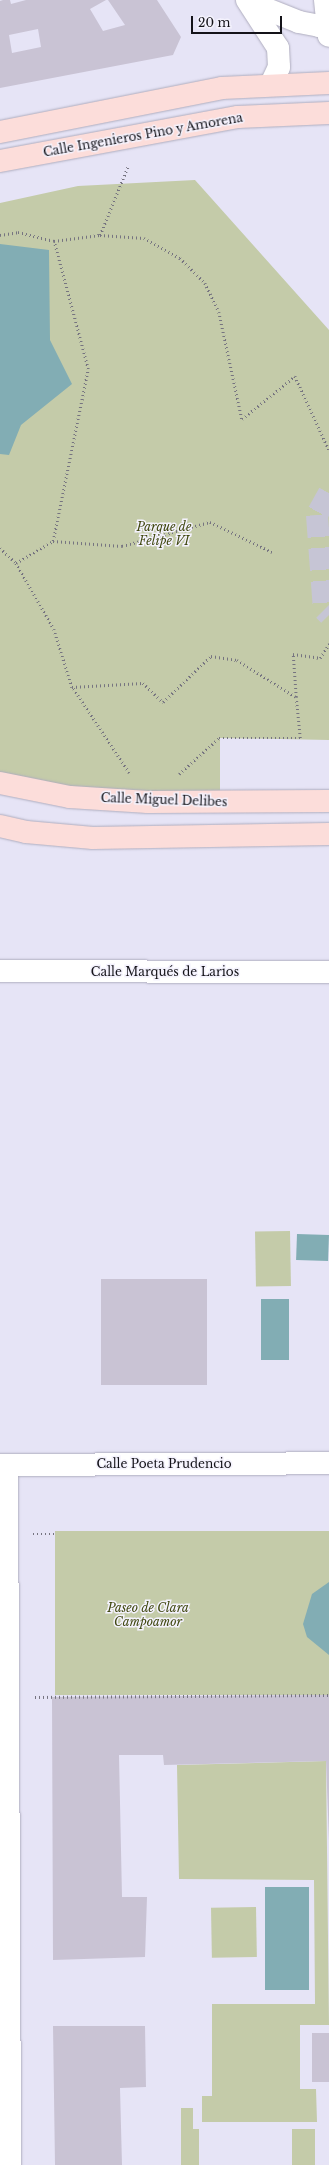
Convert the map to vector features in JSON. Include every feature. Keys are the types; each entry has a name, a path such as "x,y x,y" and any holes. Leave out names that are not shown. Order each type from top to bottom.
{"main road":[{"path":"0,132 222,88 271,84 329,83"},
{"name":"Calle Ingenieros Pino y Amorena","path":"0,161 142,133 286,112 329,113"},
{"name":"Calle Miguel Delibes","path":"0,783 70,797 148,802 329,801"},
{"path":"0,826 26,832 93,838 329,834"}],"street":[{"path":"248,1 299,22 328,28 325,0"},
{"path":"248,1 278,48 279,67 271,84"},
{"name":"Calle Marqués de Larios","path":"0,971 329,972"},
{"name":"Calle Poeta Prudencio","path":"4,1465 329,1463"},
{"path":"4,1465 10,2165"}],"path":[{"path":"100,236 142,133"},
{"path":"0,235 18,232 54,241 100,236 144,238 180,258 206,283 219,312 242,419 295,376 329,450"},
{"path":"53,541 88,369 54,241"},
{"path":"16,563 53,541 122,546 210,522 272,552"},
{"path":"0,548 16,563 54,629 72,687 148,802 219,738 300,738 293,654 320,658 329,644"},
{"path":"72,687 143,683 163,702 211,656 238,660 296,697"},
{"path":"6,1697 329,1695"}],"green space":[{"name":"Parque de Felipe VI","path":"195,180 329,330 329,740 220,738 220,797 0,783 0,203 78,186"},
{"path":"290,1231 291,1286 256,1287 255,1232"},
{"name":"Paseo de Clara Campoamor","path":"55,1531 329,1531 329,1695 55,1695"},
{"path":"326,1761 329,2025 300,2025 300,2089 316,2089 317,2122 202,2122 202,2096 212,2096 212,2004 315,2004 314,1880 179,1879 177,1765"},
{"path":"256,1907 257,1957 212,1958 211,1908"},
{"path":"181,2108 193,2108 193,2129 199,2129 199,2165 181,2165"},
{"path":"292,2129 315,2129 315,2165 292,2165"}],"shaded area":[{"path":"0,244 49,250 50,340 72,384 21,425 9,455 0,454"},
{"path":"297,1234 329,1235 328,1261 296,1260"},
{"path":"261,1299 289,1299 289,1360 261,1360"},
{"path":"329,1582 329,1655 307,1637 303,1624 312,1594"},
{"path":"265,1887 309,1887 309,1990 265,1990"}],"building":[{"path":"10,0 11,4 26,0 106,0 90,9 103,31 125,25 108,0 157,0 181,37 173,55 0,88 0,1","holes":["38,29 41,47 12,53 9,35"]},
{"path":"101,1279 207,1279 207,1385 101,1385"},
{"path":"329,1695 329,1841 326,1761 164,1765 163,1755 119,1755 122,1897 147,1897 145,1957 53,1960 52,1697"},
{"path":"53,2026 145,2026 146,2087 120,2088 122,2165 55,2165"},
{"path":"312,2033 329,2033 329,2082 312,2082"}],"tunnel":[{"path":"329,493 317,515 324,610 329,615"}]}
